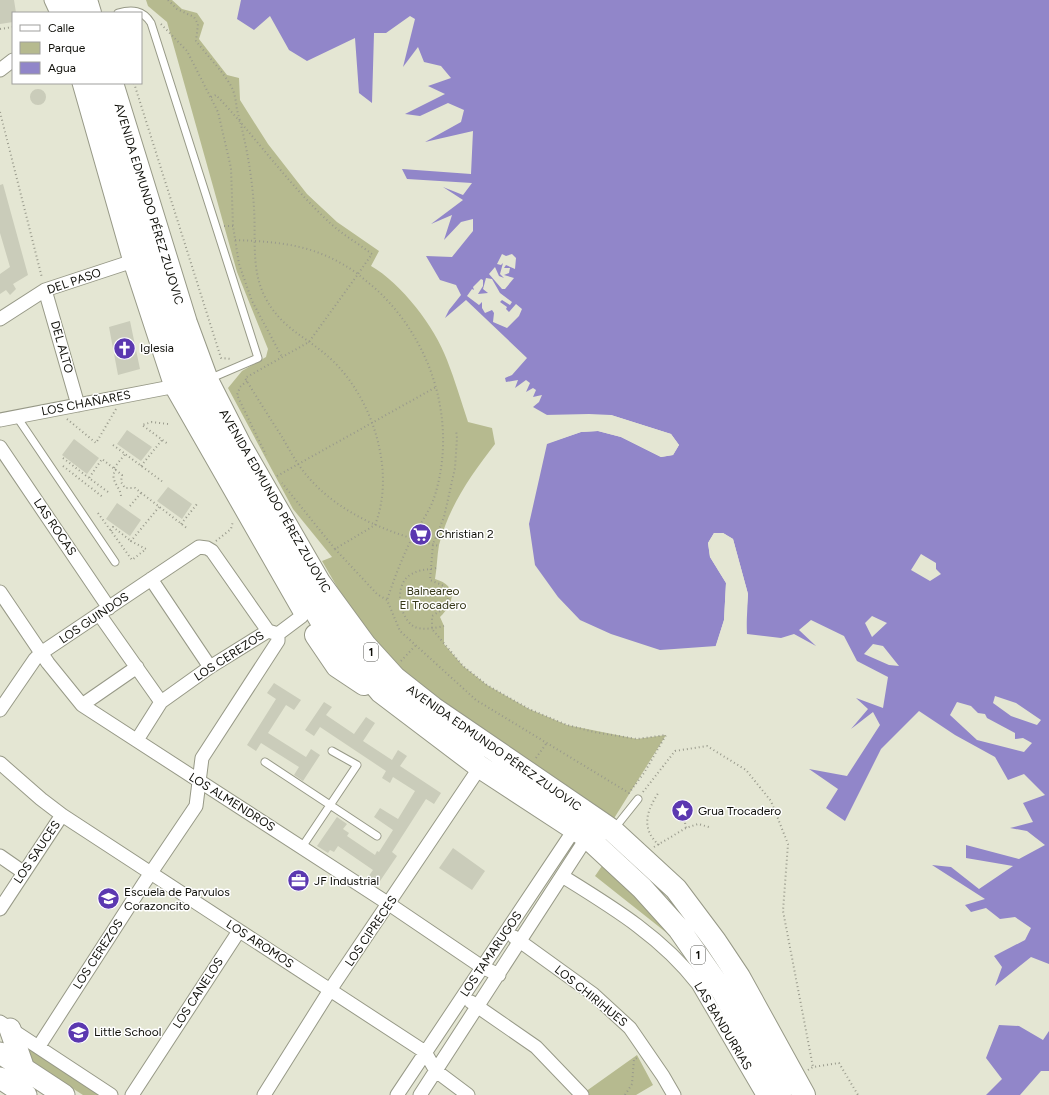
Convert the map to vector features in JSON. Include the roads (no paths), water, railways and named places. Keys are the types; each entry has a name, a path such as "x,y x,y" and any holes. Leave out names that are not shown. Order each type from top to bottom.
{"highway":[{"path":"66,0 71,12"},
{"path":"86,0 90,12"},
{"name":"AVENIDA EDMUNDO PÉREZ ZUJOVIC","path":"93,84 177,360 210,431 320,619 381,692 480,767 592,826 621,867 655,902 691,946 723,992 780,1095"},
{"name":"AVENIDA EDMUNDO PÉREZ ZUJOVIC","path":"112,84 186,323 216,382 240,445 319,582 365,645 395,678 676,890 715,941 739,977 804,1095"},
{"path":"166,326 176,335 193,375 200,380 216,382"},
{"path":"302,616 337,666 358,681 381,692"}],"main road":[{"path":"5,1026 24,1069"},
{"path":"0,1053 64,1095"},
{"path":"0,1078 26,1095"}],"street":[{"path":"51,0 57,12"},
{"path":"0,70 12,61"},
{"path":"79,84 130,262 171,387 302,616"},
{"name":"DEL PASO","path":"0,319 45,290 130,262"},
{"name":"DEL ALTO","path":"45,290 78,405"},
{"name":"LOS CHAÑARES","path":"0,420 171,387"},
{"name":"LAS ROCAS","path":"0,447 104,611"},
{"name":"LOS GUINDOS","path":"0,710 35,659 41,653 200,547 207,548 212,551 273,632"},
{"path":"152,579 210,667"},
{"name":"LOS ALMENDROS","path":"0,592 41,653 82,705 302,847 482,967 499,975"},
{"path":"104,611 137,667 161,702"},
{"name":"LOS CEREZOS","path":"136,740 161,702 210,667 302,616"},
{"name":"LOS CEREZOS","path":"39,1046 150,873 196,806 202,758 278,640 273,632"},
{"path":"82,705 137,667"},
{"name":"LOS AROMOS","path":"0,763 41,799 62,815 425,1052"},
{"name":"LOS CIPRECES","path":"264,1095 330,990 480,767"},
{"name":"LOS SAUCES","path":"0,909 62,815"},
{"name":"LOS TAMARUGOS","path":"420,1095 521,941 592,826"},
{"name":"LOS TAMARUGOS","path":"397,1095 506,932 592,826"},
{"path":"0,856 23,872"},
{"name":"LAS BANDURRIAS","path":"562,876 640,928 660,943 688,970 698,984 763,1095"},
{"name":"LOS CANELOS","path":"132,1095 239,931"},
{"name":"LOS CHIRIHUES","path":"506,932 521,941 611,1010 630,1028 674,1095"},
{"path":"463,996 536,1047 582,1095"},
{"path":"5,1026 39,1046 111,1095"},
{"path":"425,1052 436,1071 468,1095"}],"lane":[{"path":"122,12 130,10 139,12"},
{"path":"142,13 146,15 151,23 258,358 237,367 216,382"},
{"path":"17,417 115,562"},
{"path":"302,847 357,765 332,751"},
{"path":"265,762 377,836"},
{"path":"592,826 638,799"}],"water":[{"path":"241,0 1049,0 1049,964 1031,957 995,986 1002,967 994,956 1025,940 1031,928 1015,917 1000,919 986,908 971,912 965,905 985,899 932,865 951,867 979,889 1013,866 966,858 966,845 1019,859 1045,845 1027,831 1010,828 1033,822 1023,803 1045,795 1024,774 1008,780 995,757 955,735 919,711 881,749 845,821 826,808 838,789 809,769 847,776 880,725 873,712 851,729 868,709 856,698 883,708 888,677 857,661 844,636 811,620 799,630 816,646 794,634 781,638 747,634 746,617 748,594 733,539 723,533 714,533 708,543 710,557 726,583 724,620 716,646 660,650 611,634 580,620 558,597 535,565 529,524 547,444 581,432 598,431 621,437 661,457 673,455 679,445 671,434 611,415 547,415 533,407 539,402 542,395 533,397 536,390 533,388 526,392 530,383 526,380 515,388 518,380 506,382 505,378 512,375 527,358 466,300 445,318 449,310 461,295 456,285 440,280 426,256 452,257 473,231 473,219 461,222 444,240 452,215 431,224 463,200 443,187 463,195 472,183 407,179 402,169 471,174 473,131 425,142 461,122 464,110 448,103 420,116 405,114 445,94 428,86 451,78 441,66 424,62 418,47 403,67 415,19 410,16 386,33 374,33 372,103 359,93 355,38 307,61 289,50 270,16 254,30 237,19","holes":["502,254 506,256 512,254 516,258 515,269 506,265 504,268 510,268 509,273 504,275 514,278 505,289 502,289 489,274 495,267 499,276 504,278 500,274 503,263 501,265 497,264","486,278 492,279 500,293 512,302 510,305 502,300 500,302 507,307 506,309 509,312 516,304 522,309 519,316 507,328 493,322 494,313 492,310 485,313 482,308 482,302 479,305 467,296 472,289 474,290 473,287 481,279 483,280 483,286 478,294 488,293 483,289","921,554 936,563 936,569 941,574 930,581 911,570","872,616 887,623 872,637 865,623","873,644 883,646 899,666 889,665 864,654","995,696 1016,703 1041,720 1037,725 1011,716 993,703","957,702 971,706 978,713 985,714 987,718 1015,733 1015,739 1023,738 1032,743 1024,752 977,740 950,715"]},
{"path":"999,1025 1019,1026 1043,1040 1049,1031 1049,1071 1041,1071 1020,1095 986,1095 1002,1079 986,1058"}],"place":[{"name":"Iglesia","path":"124,348"},
{"name":"Christian 2","path":"421,534"},
{"name":"Grua Trocadero","path":"683,811"},
{"name":"JF Industrial","path":"299,881"},
{"name":"Escuela de Parvulos Corazoncito","path":"108,899"},
{"name":"Little School","path":"78,1032"}],"park label":[{"name":"Balneareo El Trocadero","path":"433,598"}]}
